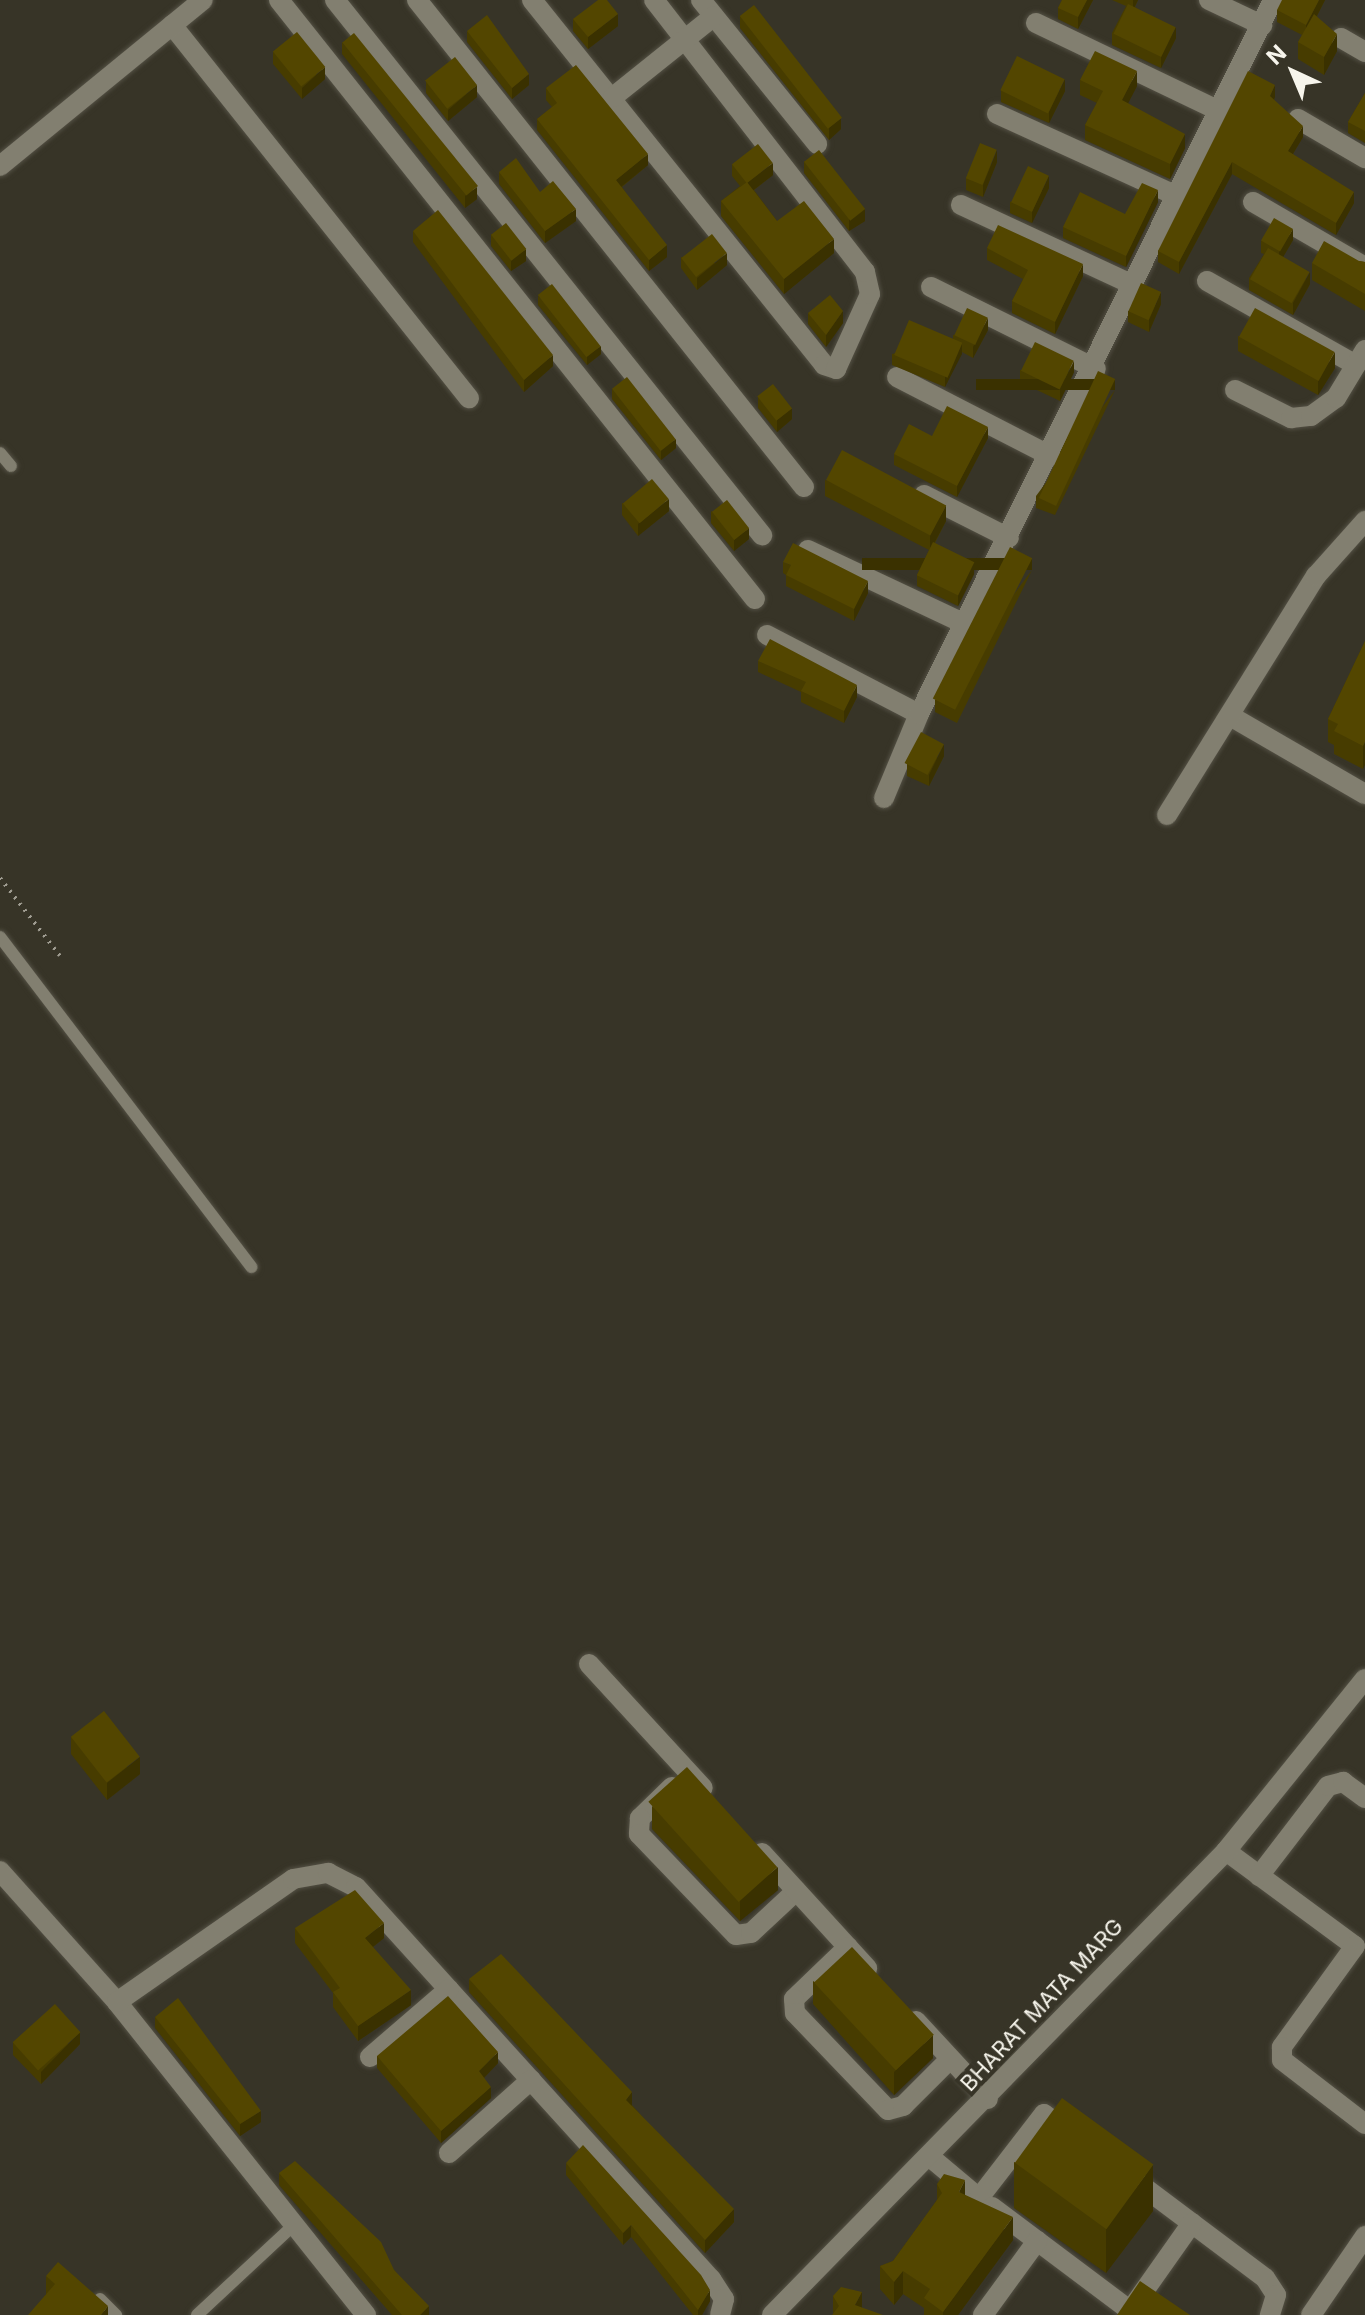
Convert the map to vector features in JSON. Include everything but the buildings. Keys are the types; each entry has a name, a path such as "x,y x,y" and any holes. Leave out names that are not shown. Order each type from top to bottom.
{"street":[{"path":"0,166 203,0"},
{"path":"279,0 755,599"},
{"path":"335,0 762,535"},
{"path":"417,0 804,487"},
{"path":"532,0 613,97 824,365 846,362 870,294 865,272 654,0"},
{"path":"1209,0 1262,25"},
{"path":"884,798 919,714 1096,369 1133,285 1179,197 1273,0"},
{"path":"613,97 686,40 708,8 817,144"},
{"path":"1036,23 1220,111"},
{"path":"172,25 469,398"},
{"path":"1341,38 1365,52"},
{"path":"997,114 1179,197"},
{"path":"1298,119 1365,158"},
{"path":"1253,202 1365,267"},
{"path":"961,205 1133,285"},
{"path":"1207,281 1361,357 1336,398 1311,416 1291,418 1235,390"},
{"path":"931,287 1096,369"},
{"path":"897,377 1051,456"},
{"path":"910,488 1009,538"},
{"path":"1167,815 1232,717 1332,551 1365,521"},
{"path":"808,550 965,624"},
{"path":"767,635 919,714"},
{"path":"1232,717 1365,794"},
{"path":"589,1664 717,1803"},
{"name":"BHARAT MATA MARG","path":"772,2315 988,2099 1065,2009 1226,1851 1365,1679"},
{"path":"688,1771 640,1818 639,1834 736,1935 751,1933 796,1891"},
{"path":"1259,1876 1328,1786 1343,1782 1365,1798"},
{"path":"746,1836 881,1983"},
{"path":"1226,1851 1355,1946 1282,2047 1282,2060 1365,2124"},
{"path":"0,1871 117,2002 366,2315"},
{"path":"117,2002 293,1879 328,1873 356,1887 711,2279 724,2299 720,2315"},
{"path":"848,1947 794,1999 795,2013 888,2110 903,2106 950,2059"},
{"path":"370,2057 449,1989"},
{"path":"901,2005 988,2099"},
{"path":"449,2153 531,2080"},
{"path":"979,2198 1044,2114 1081,2141"},
{"path":"930,2157 1131,2314 1192,2223"},
{"path":"1118,2169 1265,2278 1276,2295 1270,2315"},
{"path":"1311,2315 1365,2236"},
{"path":"983,2315 1037,2241"}],"lane":[{"path":"0,453 11,466"},
{"path":"0,937 251,1267"},
{"path":"197,2315 294,2225"},
{"path":"100,2299 116,2315"}],"path":[{"path":"0,878 60,956"}]}
